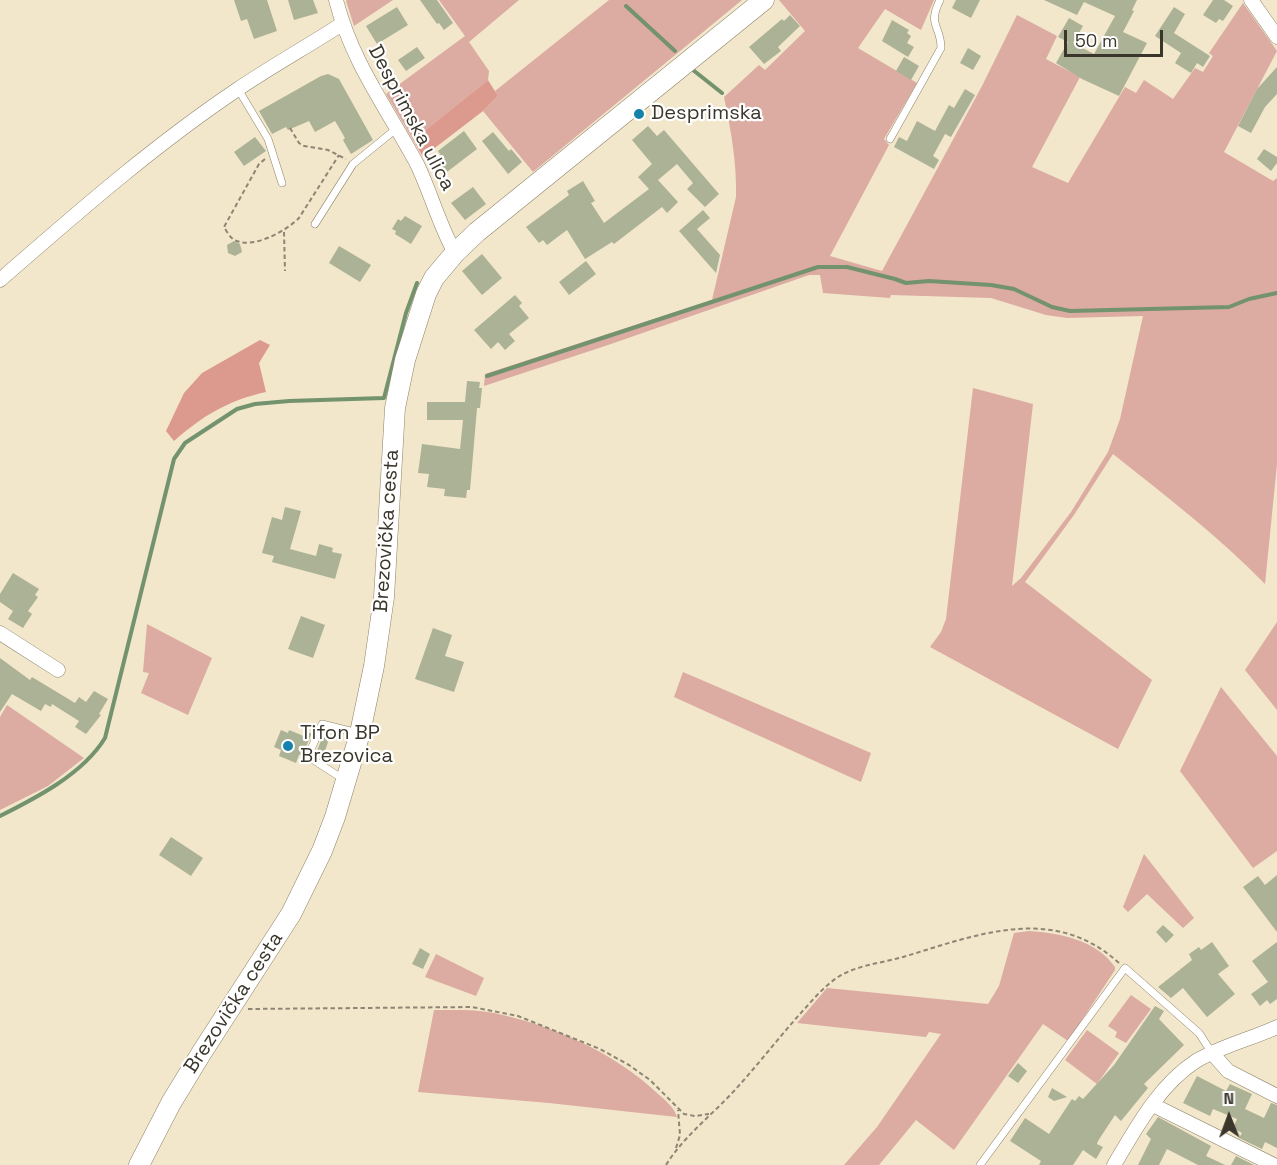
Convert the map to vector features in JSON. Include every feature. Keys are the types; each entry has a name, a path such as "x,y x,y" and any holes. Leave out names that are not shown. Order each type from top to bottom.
{"main road":[{"name":"Brezovička cesta","path":"140,1165 171,1103 274,942 305,887 347,781 374,666 384,597 395,408 411,338 426,294 440,269 486,225 764,0"}],"street":[{"name":"Desprimska ulica","path":"336,0 342,24 357,61 416,164 455,253"},
{"path":"1251,0 1277,37"},
{"path":"0,280 96,196 198,117 238,89 342,24"},
{"path":"0,633 58,670"},
{"path":"1114,1165 1153,1105 1184,1070 1212,1053 1277,1028"},
{"path":"1212,1053 1228,1071 1277,1096"},
{"path":"1153,1105 1274,1165"}],"lane":[{"path":"890,139 941,48 934,18 940,0"},
{"path":"238,89 268,139 282,183"},
{"path":"315,224 353,164 396,129"},
{"path":"347,781 312,759 309,754 322,724 360,733"},
{"path":"980,1165 1125,968 1199,1033 1212,1053"}],"path":[{"path":"290,128 299,143 304,146 328,150 353,164"},
{"path":"273,156 259,164 224,227 233,238 247,243 284,232 299,218 339,155"},
{"path":"284,232 285,271"},
{"path":"666,1165 676,1149 733,1092 826,987 850,971 963,938 1013,929 1034,928 1064,932 1082,938 1096,945 1125,968"},
{"path":"234,1004 251,1010 472,1007 518,1016 582,1041 629,1065 650,1080 684,1114 695,1116 711,1114"},
{"path":"676,1149 680,1135 678,1110"}],"shaded area":[{"path":"347,0 393,0 354,26"},
{"path":"439,0 519,0 469,42 489,71 488,80 413,140 386,94 465,36"},
{"path":"609,0 742,0 533,172 483,111 498,96 495,91"},
{"path":"779,0 934,0 921,30 885,9 858,48 917,83 884,139 889,145 830,256 882,271 982,86 1017,15 1057,36 1046,59 1080,77 1032,167 1068,183 1125,87 1136,93 1144,80 1173,99 1195,68 1203,72 1213,56 1209,53 1243,3 1277,51 1224,152 1273,181 1277,178 1277,464 1265,584 1210,533 1113,454 1074,515 1025,582 1152,680 1118,749 930,647 941,632 946,619 973,388 1033,404 1012,586 1021,578 1071,512 1108,452 1120,419 1143,316 1067,318 1046,315 991,298 891,295 890,298 823,293 820,275 809,275 484,386 485,374 712,300 736,197 733,147 724,97 759,65 765,70 805,31"},
{"path":"488,80 498,96 483,111 423,157 413,140"},
{"path":"260,340 270,345 259,363 266,392 228,404 195,424 174,441 166,431 184,393 202,373"},
{"path":"1277,622 1277,710 1245,670"},
{"path":"147,624 212,658 188,715 141,693 149,673 143,672"},
{"path":"683,672 871,753 861,782 674,697"},
{"path":"1221,687 1277,756 1277,851 1253,868 1180,771"},
{"path":"7,705 84,758 48,786 0,810 0,717"},
{"path":"1144,854 1194,918 1183,928 1147,894 1128,912 1123,907"},
{"path":"1029,931 1065,936 1088,944 1098,950 1115,967 1068,1041 1043,1024 954,1150 916,1120 879,1165 844,1165 877,1127 941,1034 929,1032 926,1037 797,1023 827,988 988,1004 999,986 1014,933"},
{"path":"436,954 484,978 476,996 425,977"},
{"path":"1131,995 1151,1009 1126,1043 1115,1037 1117,1032 1108,1026"},
{"path":"434,1010 472,1010 494,1013 537,1025 581,1042 640,1078 669,1104 677,1117 418,1092"},
{"path":"1087,1030 1119,1053 1097,1084 1065,1060"}],"building":[{"path":"234,0 267,0 277,31 254,39 247,19 241,21"},
{"path":"288,0 313,0 318,13 294,20"},
{"path":"420,0 437,0 453,23 444,30"},
{"path":"956,0 980,0 971,18 952,8"},
{"path":"1044,0 1137,0 1123,32 1147,43 1119,96 1082,79 1056,63 1068,42 1058,37 1069,18 1083,26 1073,43 1094,54 1115,16 1084,2 1077,15"},
{"path":"1213,0 1224,0 1233,6 1223,21 1219,19 1216,23 1203,15"},
{"path":"397,7 408,25 377,44 366,26"},
{"path":"1174,7 1185,14 1174,33 1210,56 1203,67 1197,63 1191,73 1175,63 1181,53 1155,36"},
{"path":"790,15 800,26 778,47 781,51 764,64 749,47"},
{"path":"892,20 909,30 907,33 911,36 907,43 914,47 908,57 882,41"},
{"path":"417,47 425,58 406,71 398,60"},
{"path":"968,48 981,56 973,70 960,63"},
{"path":"904,57 919,66 911,80 896,71"},
{"path":"1277,67 1277,94 1265,107 1251,133 1238,126 1257,89"},
{"path":"328,74 339,79 373,140 351,154 335,121 315,132 309,121 288,130 286,127 272,134 259,111"},
{"path":"965,89 975,95 951,137 945,134 933,156 939,160 934,169 894,147 899,137 907,141 917,121 935,131 949,105 954,108"},
{"path":"648,126 657,136 664,130 719,194 705,207 687,189 693,183 677,164 658,180 678,202 667,213 662,207 614,244 612,242 585,259 567,230 547,245 543,240 539,243 526,227 569,195 567,191 583,181 595,201 591,203 604,223 649,189 638,177 652,164 632,140"},
{"path":"464,131 477,149 443,175 434,163 442,157 438,151"},
{"path":"493,132 522,162 508,174 482,141"},
{"path":"255,137 266,151 244,166 234,152"},
{"path":"1264,149 1277,157 1277,163 1271,171 1257,159"},
{"path":"473,187 486,204 465,220 451,203"},
{"path":"703,210 710,218 697,229 720,255 716,273 679,231"},
{"path":"405,216 422,226 411,244 395,234 396,231 392,229 398,219 401,221"},
{"path":"234,241 240,244 242,252 235,256 228,253 227,245"},
{"path":"339,246 371,265 360,282 329,263"},
{"path":"482,254 502,278 482,295 462,271"},
{"path":"586,261 596,274 569,295 559,282"},
{"path":"515,295 522,303 519,306 529,318 509,334 515,341 505,350 498,342 491,349 474,330"},
{"path":"467,381 480,382 479,388 482,388 480,408 477,408 470,490 467,490 466,498 444,496 445,489 427,487 429,474 418,473 422,444 460,449 463,420 427,420 427,402 465,402"},
{"path":"285,507 301,511 290,549 316,556 319,544 333,548 332,552 342,554 335,579 272,562 274,556 262,553 272,517 282,520"},
{"path":"13,573 39,589 35,595 38,597 28,611 32,614 23,628 8,619 13,611 0,602 0,594"},
{"path":"301,616 325,625 313,658 288,649"},
{"path":"433,628 452,635 445,656 464,662 454,692 415,679"},
{"path":"0,658 30,680 32,677 75,703 79,697 86,702 94,691 108,699 99,714 101,715 86,734 75,727 79,721 52,704 51,707 45,704 41,711 12,694 0,712"},
{"name":"Tifon BP Brezovica","path":"281,730 288,733 289,730 306,737 308,733 312,733 303,754 299,755 296,763 279,756 281,750 274,747"},
{"path":"323,735 328,742 324,754 316,754"},
{"path":"171,837 203,858 191,876 159,855"},
{"path":"1277,875 1277,932 1243,887 1258,876 1265,885"},
{"path":"1163,925 1174,935 1166,943 1156,932"},
{"path":"1212,942 1229,966 1218,974 1235,994 1207,1017 1183,988 1171,998 1158,987 1192,960 1189,954 1199,947 1201,950"},
{"path":"1277,942 1277,999 1270,1004 1267,1000 1260,1006 1251,994 1268,982 1252,961"},
{"path":"420,948 430,954 423,969 412,964"},
{"path":"1155,1006 1164,1011 1159,1019 1184,1045 1144,1084 1148,1088 1121,1121 1115,1115 1098,1141 1097,1144 1103,1147 1096,1159 1083,1150 1073,1165 1039,1165 1041,1161 1010,1141 1025,1118 1049,1134 1072,1099 1075,1101 1079,1096 1083,1099 1114,1065"},
{"path":"1018,1063 1027,1071 1018,1083 1008,1076"},
{"path":"1197,1076 1226,1091 1230,1084 1252,1094 1245,1109 1264,1118 1271,1103 1277,1105 1277,1148 1265,1142 1262,1149 1239,1138 1242,1133 1233,1128 1237,1119 1213,1109 1210,1116 1183,1103"},
{"path":"1052,1088 1067,1097 1054,1101 1048,1097"},
{"path":"1158,1117 1211,1146 1206,1156 1225,1165 1198,1165 1167,1149 1159,1165 1138,1165 1151,1139 1146,1134"},
{"path":"1236,1156 1254,1165 1231,1165"}],"waterway":[{"path":"626,6 675,51"},
{"path":"693,70 722,93"},
{"path":"487,376 818,267 847,267 906,283 929,281 991,285 1014,289 1052,307 1070,311 1229,307 1249,299 1277,293"},
{"path":"0,816 72,774 96,751 105,738 174,459 185,443 237,409 255,404 384,398 406,313 417,283"}],"place":[{"name":"Desprimska","path":"639,114"},
{"name":"Tifon BP Brezovica","path":"288,746"}]}
